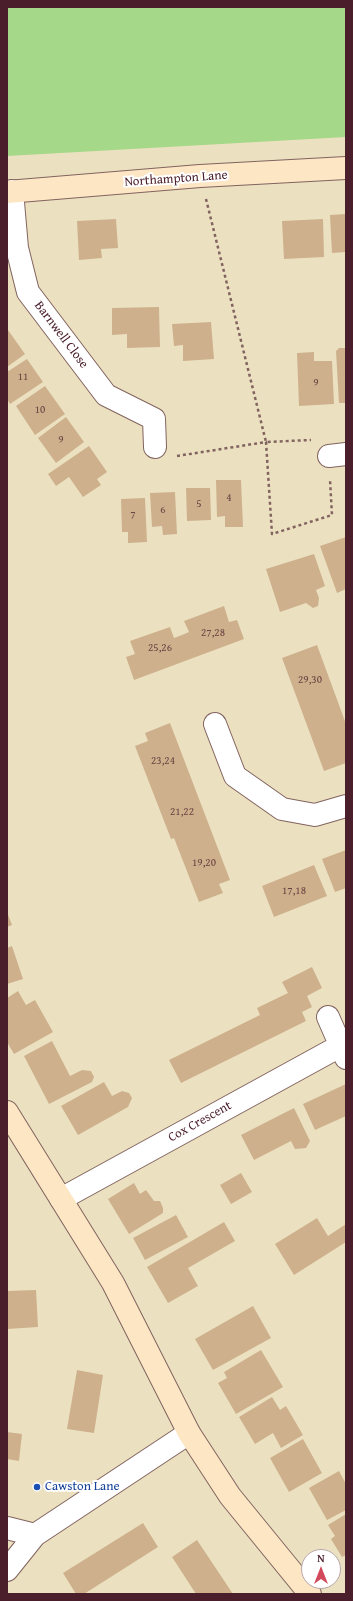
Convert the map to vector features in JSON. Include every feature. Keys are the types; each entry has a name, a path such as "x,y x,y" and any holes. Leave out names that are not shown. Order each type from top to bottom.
{"street":[{"name":"Northampton Lane","path":"10,191 200,176 346,168"},
{"name":"Barnwell Close","path":"10,191 17,248 28,292 106,395 154,419 155,447"},
{"path":"215,724 235,776 282,809 315,815 346,806"},
{"name":"Cox Crescent","path":"61,1199 343,1052 328,1017"},
{"path":"7,1112 113,1283 189,1434 230,1496 310,1594"},
{"path":"7,1570 35,1535 189,1434"},
{"path":"7,1528 35,1535"}],"path":[{"path":"155,447 155,459 266,442 329,439 338,455 332,515 272,534 266,442 200,176"}],"green space":[{"path":"7,7 346,7 346,137 7,156"}],"building":[{"path":"346,214 346,252 332,253 330,215"},
{"path":"116,219 118,248 101,249 102,258 79,260 77,221"},
{"path":"323,219 324,257 284,259 282,221"},
{"path":"159,307 160,347 127,348 127,334 112,335 112,308"},
{"path":"211,322 214,359 183,361 183,345 174,346 172,324"},
{"path":"8,330 25,354 7,367 7,331"},
{"path":"339,348 346,348 346,403 339,403 336,351"},
{"path":"314,352 314,361 332,361 334,404 299,406 297,353"},
{"path":"27,359 43,382 10,404 7,399 7,372"},
{"path":"45,386 65,414 35,435 16,406"},
{"path":"66,417 84,442 56,463 38,438"},
{"path":"89,446 107,472 97,479 101,485 83,497 69,477 56,486 48,474"},
{"path":"216,480 241,480 243,527 225,527 225,516 217,517"},
{"path":"186,488 210,488 211,520 187,521"},
{"path":"175,492 177,534 163,535 162,526 152,527 150,493"},
{"path":"145,498 147,542 128,543 128,532 122,532 121,499"},
{"path":"346,537 346,589 337,593 320,546"},
{"path":"314,554 325,586 316,590 319,598 318,606 313,608 306,603 280,612 266,569"},
{"path":"224,606 229,622 237,620 244,639 134,680 126,657 135,654 130,641 170,627 174,638 189,632 184,621"},
{"path":"317,645 346,724 346,763 324,771 282,658"},
{"path":"170,723 230,880 219,884 223,893 199,902 174,838 171,839 135,746 148,741 145,733"},
{"path":"346,850 346,888 335,892 322,859"},
{"path":"314,865 327,896 274,917 262,886"},
{"path":"7,912 12,925 7,927"},
{"path":"12,946 23,979 7,984 7,948"},
{"path":"312,967 322,988 307,996 312,1007 302,1012 306,1021 181,1083 169,1060 260,1015 257,1008 288,993 282,982"},
{"path":"18,991 26,1005 35,1000 53,1032 14,1054 7,1042 7,998"},
{"path":"52,1041 70,1076 82,1070 91,1071 94,1077 92,1082 49,1104 24,1056"},
{"path":"104,1082 112,1096 122,1091 129,1093 132,1098 128,1107 78,1135 61,1106"},
{"path":"346,1084 346,1116 315,1130 303,1104"},
{"path":"294,1108 310,1141 306,1148 295,1149 291,1141 254,1160 241,1135"},
{"path":"241,1173 252,1192 231,1204 220,1185"},
{"path":"134,1183 140,1194 146,1190 154,1201 160,1201 163,1208 163,1213 129,1234 108,1199"},
{"path":"176,1215 188,1237 145,1260 133,1238"},
{"path":"317,1218 328,1236 346,1224 346,1242 294,1275 275,1244"},
{"path":"224,1222 235,1241 188,1268 198,1286 168,1303 147,1267"},
{"path":"36,1290 38,1327 7,1329 7,1291"},
{"path":"253,1306 271,1338 213,1370 195,1339"},
{"path":"261,1350 283,1387 236,1414 218,1383 227,1378 224,1372"},
{"path":"77,1370 103,1375 94,1433 67,1429"},
{"path":"272,1397 280,1410 286,1406 303,1435 281,1448 273,1433 255,1444 239,1417"},
{"path":"7,1432 22,1434 19,1461 7,1459"},
{"path":"303,1439 322,1473 289,1492 270,1458"},
{"path":"339,1471 346,1484 346,1510 327,1520 309,1488"},
{"path":"346,1514 346,1555 342,1557 341,1549 337,1549 331,1539 335,1536 328,1525"},
{"path":"143,1523 158,1547 84,1594 76,1594 63,1573"},
{"path":"197,1540 233,1594 196,1594 172,1557"}],"place":[{"name":"Cawston Lane","path":"37,1487"}]}
